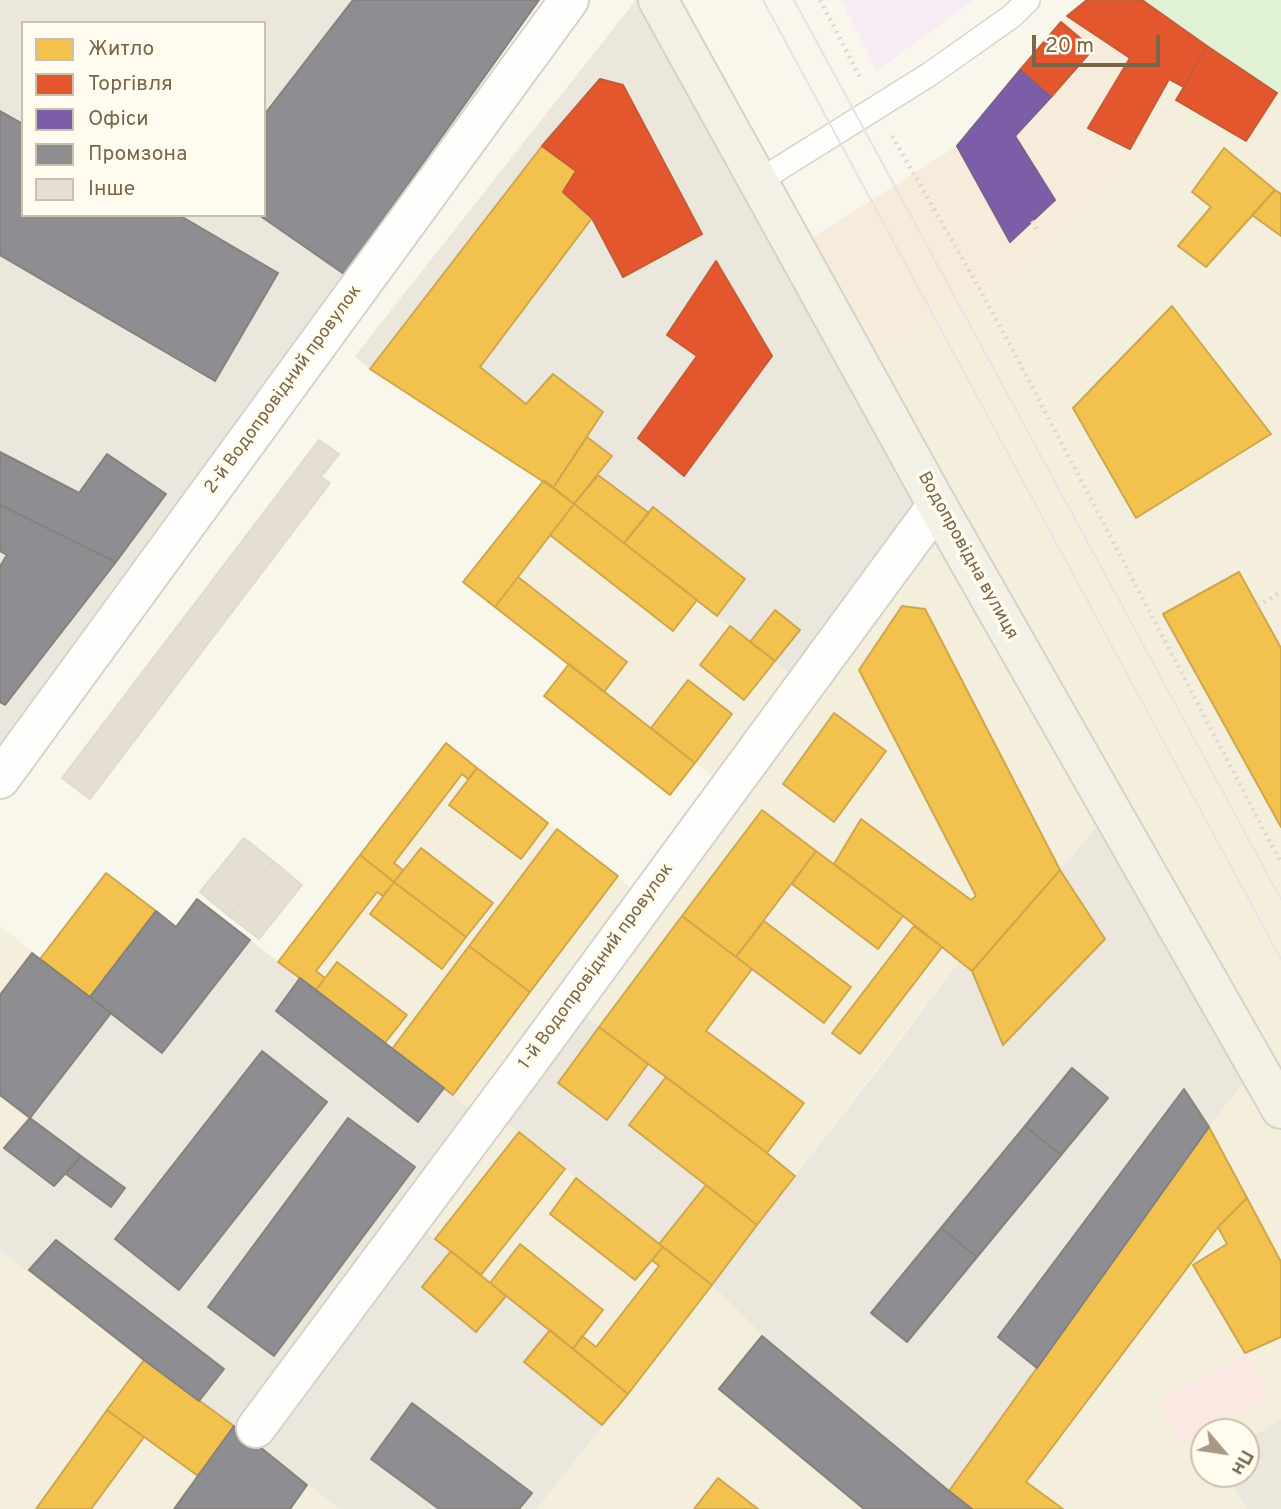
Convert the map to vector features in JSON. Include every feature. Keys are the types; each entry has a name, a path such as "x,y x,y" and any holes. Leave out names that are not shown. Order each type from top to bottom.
{"main road":[{"name":"Водопровідна вулиця","path":"658,0 937,505 1281,1109"}],"street":[{"name":"2-й Водопровідний провулок","path":"0,779 569,0"},
{"name":"1-й Водопровідний провулок","path":"256,1428 937,505"}],"lane":[{"path":"759,181 930,74 1012,16 1028,0"}],"path":[{"path":"1032,221 1038,231"},
{"path":"973,277 1281,863"},
{"path":"1258,606 1281,592"}],"shaded area":[{"path":"0,0 539,0 252,401 0,760"},
{"path":"636,0 655,0 933,508 803,684 544,480 370,369 355,356"},
{"path":"841,0 974,0 877,71"},
{"path":"1067,16 1207,46 1184,87 1168,79 1130,149 1086,208 1021,264 861,356 799,246 957,146"},
{"path":"1207,46 1281,96 1281,1103 861,356 1021,264 1086,208 1130,149 1169,79"},
{"path":"544,480 803,684 726,787 463,582"},
{"path":"938,508 1109,812 1060,870 959,961 795,1176 571,1005"},
{"path":"446,743 644,898 480,1117 278,962"},
{"path":"1109,812 1254,1069 1209,1127 949,1491 763,1336 712,1285 494,1113 571,1005 795,1176 960,960 1060,870"},
{"path":"0,926 111,1013 0,1153"},
{"path":"250,940 480,1117 244,1436 0,1250 0,1153 111,1013 163,1053"},
{"path":"1254,1069 1281,1116 1281,1419 1260,1432 1260,1418 1190,1418 1190,1488 1234,1488 1247,1509 537,1509 602,1425 550,1330 412,1221 494,1113 712,1285 763,1336 949,1490 1209,1127"},
{"path":"412,1221 628,1394 537,1509 340,1509 250,1440"},
{"path":"0,1250 29,1270 340,1509 0,1509"},
{"path":"1245,1353 1269,1396 1230,1418 1190,1418 1190,1441 1181,1446 1157,1403"},
{"path":"1281,1419 1281,1509 1247,1509 1234,1488 1260,1488 1260,1432"}],"green space":[{"path":"1142,0 1281,0 1281,96"}],"building: Житло":[{"path":"542,146 576,171 563,192 592,218 480,367 526,404 553,374 603,412 553,488 370,369"},
{"path":"1224,148 1275,190 1206,267 1178,246 1211,207 1192,192"},
{"path":"1275,190 1281,194 1281,236 1252,215"},
{"path":"1172,306 1271,434 1136,518 1073,408"},
{"path":"587,437 612,456 574,504 553,488"},
{"path":"598,475 649,513 624,543 574,504"},
{"path":"544,480 574,504 495,607 463,582"},
{"path":"574,504 697,600 673,631 550,535"},
{"path":"653,507 745,579 717,616 624,543"},
{"path":"1239,572 1281,648 1281,827 1163,614"},
{"path":"518,577 627,662 604,692 495,607"},
{"path":"902,606 925,609 1060,870 972,971 834,864 861,819 971,900 976,896 859,670"},
{"path":"775,610 800,630 775,661 750,642"},
{"path":"730,626 775,661 744,700 700,665"},
{"path":"569,664 695,763 670,795 544,696"},
{"path":"688,680 732,714 695,763 651,728"},
{"path":"834,713 886,751 834,822 783,784"},
{"path":"446,743 477,768 468,779 462,774 394,863 403,870 394,882 360,855"},
{"path":"477,768 548,823 521,859 449,805"},
{"path":"762,810 816,851 736,957 682,916"},
{"path":"557,829 618,876 530,992 469,946"},
{"path":"421,848 493,903 466,937 394,882"},
{"path":"816,851 903,916 878,949 792,884"},
{"path":"360,855 394,882 383,896 377,892 316,971 325,978 316,990 278,962"},
{"path":"1060,870 1105,939 1003,1045 972,971"},
{"path":"106,873 156,911 90,997 40,959"},
{"path":"394,882 466,937 442,969 370,914"},
{"path":"682,916 752,969 706,1031 804,1103 767,1153 599,1027"},
{"path":"764,921 851,987 824,1023 736,957"},
{"path":"914,926 942,947 860,1054 832,1033"},
{"path":"469,946 530,992 453,1095 392,1049"},
{"path":"337,962 407,1015 385,1043 316,990"},
{"path":"599,1027 648,1064 607,1120 558,1083"},
{"path":"666,1077 795,1176 757,1225 629,1125"},
{"path":"1209,1127 1247,1198 1218,1227 1026,1482 1063,1509 972,1509 949,1491"},
{"path":"519,1132 565,1169 481,1275 435,1239"},
{"path":"576,1178 663,1247 635,1280 550,1214"},
{"path":"706,1185 757,1225 712,1285 659,1244"},
{"path":"1247,1198 1281,1262 1281,1337 1245,1353 1193,1265 1227,1244 1218,1227"},
{"path":"520,1244 603,1310 573,1349 490,1283"},
{"path":"663,1247 712,1285 628,1394 573,1349 582,1336 596,1347 659,1266 652,1260"},
{"path":"451,1251 506,1296 476,1332 422,1287"},
{"path":"550,1330 628,1394 602,1425 524,1362"},
{"path":"144,1360 234,1426 198,1476 107,1410"},
{"path":"107,1410 144,1437 91,1509 36,1509"},
{"path":"718,1478 758,1509 694,1509"}],"building: Торгівля":[{"path":"1087,0 1142,0 1207,46 1184,87 1169,79 1130,149 1088,128 1130,58 1067,16"},
{"path":"1061,22 1093,49 1051,97 1020,70"},
{"path":"1207,46 1277,93 1246,141 1176,100"},
{"path":"600,79 623,85 702,234 623,277 592,218 563,192 576,171 542,146"},
{"path":"716,261 772,356 684,476 638,438 697,356 667,335"}],"building: Офіси":[{"path":"1020,70 1051,97 1015,136 1055,200 1010,242 957,146"}],"building: Промзона":[{"path":"353,0 539,0 344,274 262,217 266,217 266,112"},
{"path":"0,111 21,123 21,217 182,217 278,273 215,381 0,255"},
{"path":"0,452 79,493 107,454 166,494 116,562 0,505"},
{"path":"0,505 116,562 5,705 0,702 0,566 7,555 0,551"},
{"path":"197,899 250,940 162,1053 90,997 156,911 176,927"},
{"path":"32,953 111,1013 30,1118 0,1095 0,995"},
{"path":"300,978 444,1088 418,1122 276,1011"},
{"path":"262,1051 327,1102 179,1290 115,1239"},
{"path":"1072,1068 1108,1098 1061,1155 1025,1126"},
{"path":"1184,1089 1209,1127 1037,1368 998,1337"},
{"path":"30,1118 81,1156 54,1186 4,1148"},
{"path":"348,1118 415,1167 274,1356 208,1307"},
{"path":"1025,1126 1061,1155 977,1257 941,1228"},
{"path":"81,1156 125,1188 111,1207 66,1174"},
{"path":"941,1228 977,1257 907,1342 871,1313"},
{"path":"56,1240 224,1369 199,1401 29,1270"},
{"path":"762,1336 972,1509 864,1509 719,1389"},
{"path":"412,1403 532,1493 519,1509 439,1509 371,1459"},
{"path":"234,1426 307,1485 290,1509 174,1509"}],"building: Інше":[{"path":"319,440 339,454 321,477 330,483 90,799 62,778"},
{"path":"244,838 273,861 229,916 200,892"},
{"path":"273,861 302,885 259,939 229,916"}],"tram line":[{"path":"763,0 1281,959"},
{"path":"794,0 1281,899"}]}
